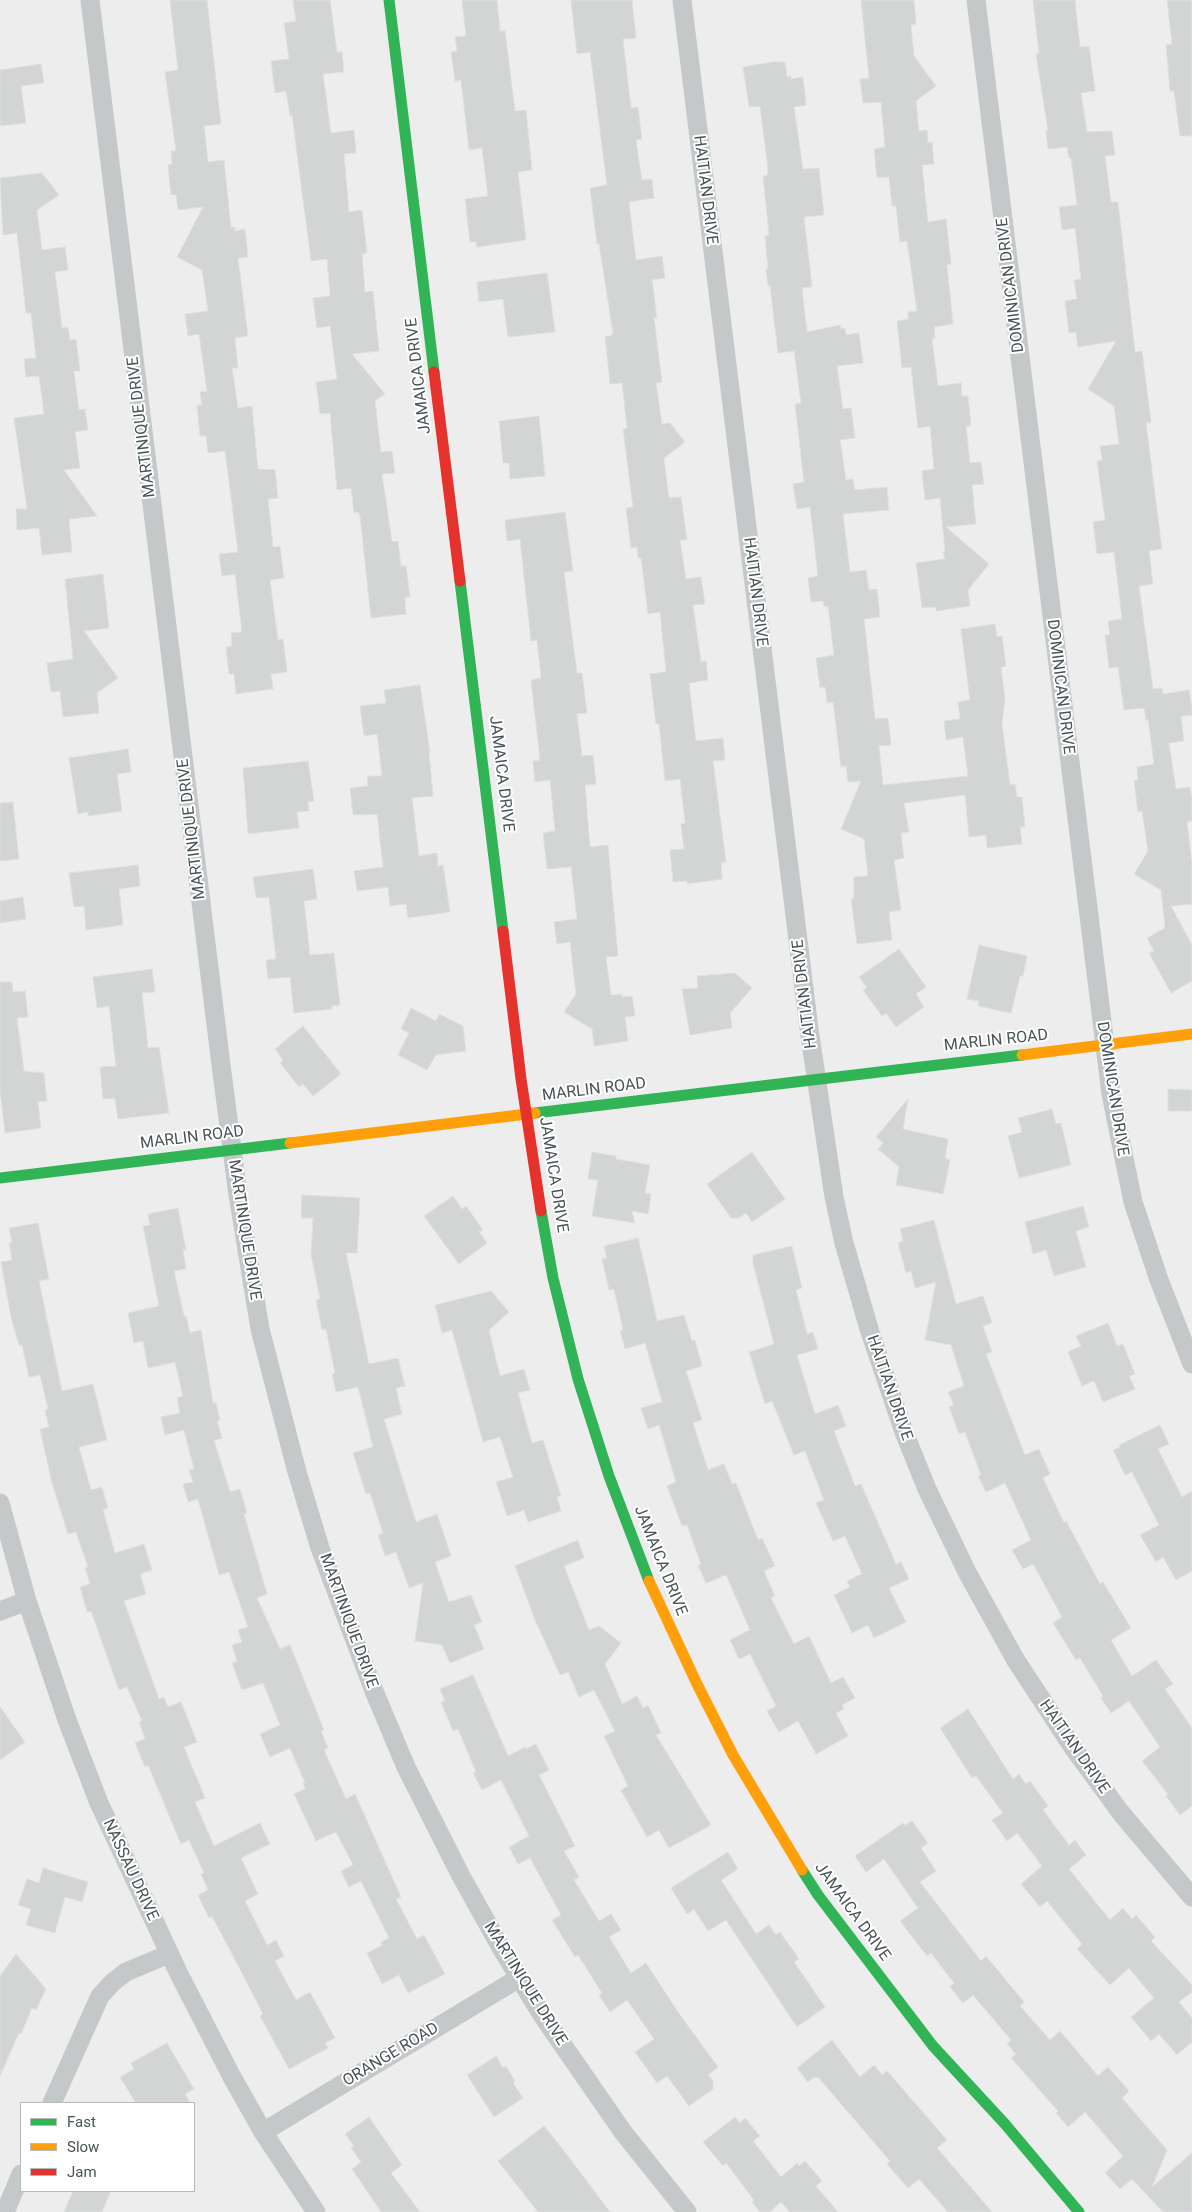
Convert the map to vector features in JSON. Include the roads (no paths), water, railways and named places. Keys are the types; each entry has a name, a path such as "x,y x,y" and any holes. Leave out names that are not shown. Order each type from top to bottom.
{"street":[{"name":"MARTINIQUE DRIVE","path":"90,0 232,1150 260,1329 297,1472 320,1548 368,1676 406,1766 462,1876 518,1978 623,2132 687,2212"},
{"name":"JAMAICA DRIVE","path":"390,0 526,1114 553,1278 578,1379 609,1476 635,1545 697,1684 733,1755 767,1814 832,1913 933,2046 1004,2124 1079,2212"},
{"name":"HAITIAN DRIVE","path":"682,0 815,1079 834,1197 844,1243 891,1397 916,1464 967,1572 998,1630 1051,1716 1121,1813 1192,1897"},
{"name":"DOMINICAN DRIVE","path":"976,0 1104,1046 1118,1132 1133,1202 1159,1280 1192,1364"},
{"name":"MARLIN ROAD","path":"0,1178 1192,1034"},
{"name":"NASSAU DRIVE","path":"0,1503 26,1601 67,1720 92,1785 169,1954 232,2077 263,2132 316,2212"},
{"path":"0,1611 26,1601"},
{"path":"52,2102 100,1996 126,1972 169,1954"},
{"name":"ORANGE ROAD","path":"263,2132 518,1978"},
{"path":"5,2212 20,2176"}]}
